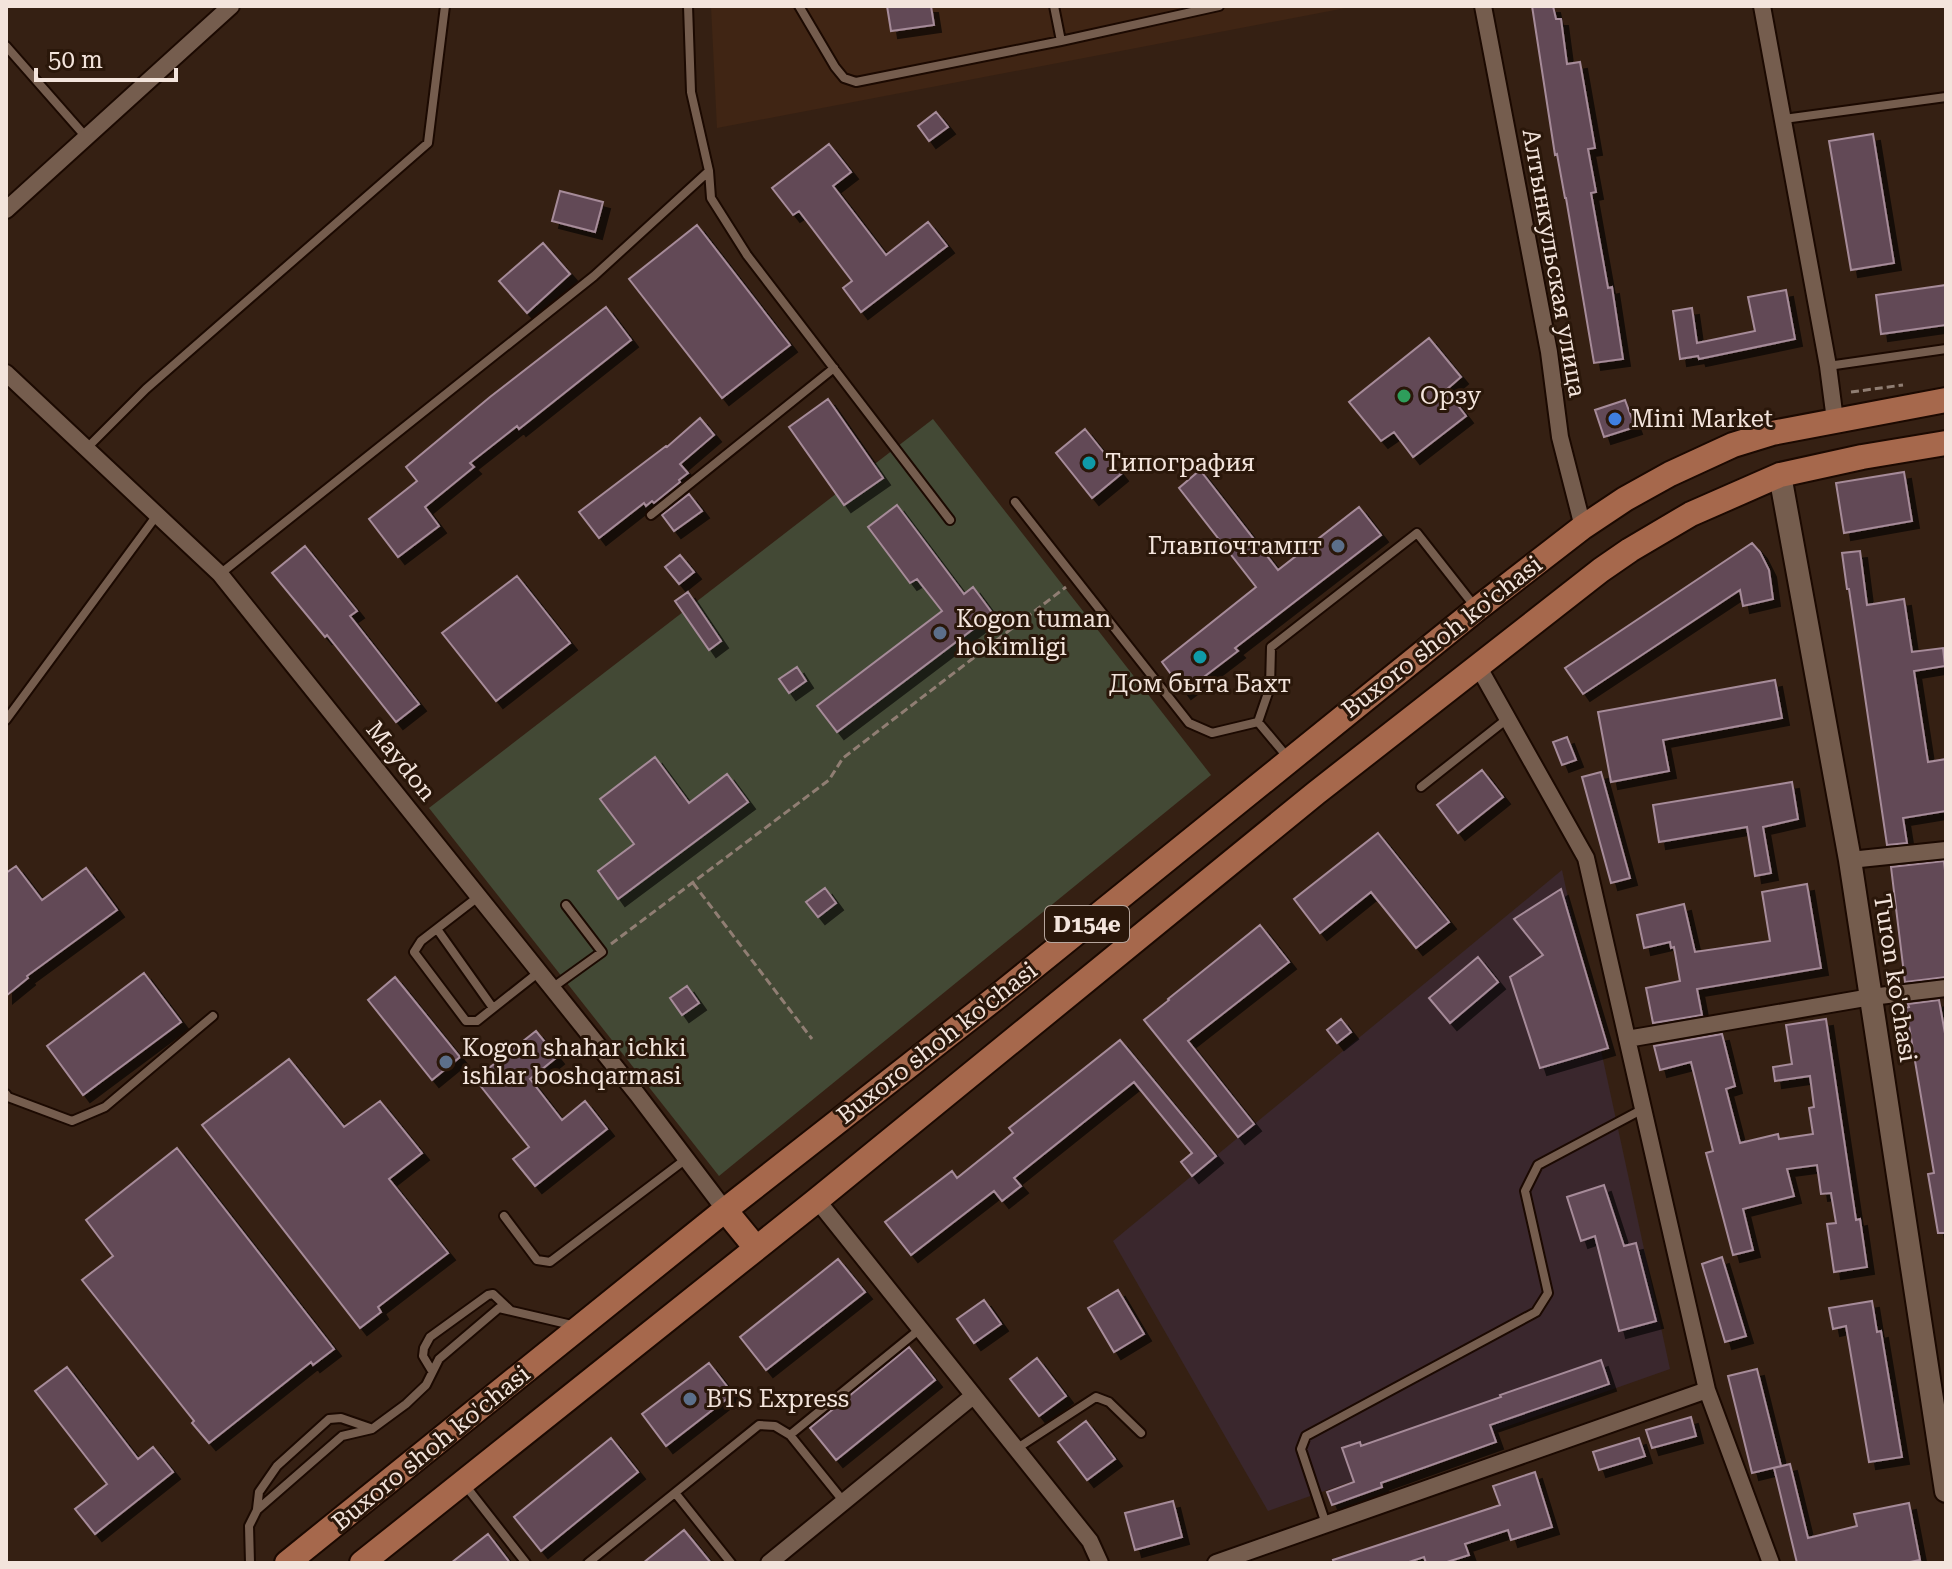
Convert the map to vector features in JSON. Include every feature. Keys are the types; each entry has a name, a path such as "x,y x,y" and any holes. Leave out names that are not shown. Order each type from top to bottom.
{"main road":[{"name":"Buxoro shoh ko'chasi","path":"287,1563 1583,527 1670,474 1733,445 1772,433 1946,400"},
{"name":"Buxoro shoh ko'chasi","path":"362,1563 817,1200 1316,793 1601,570 1691,514 1780,475 1946,443"},
{"path":"1289,759 1316,793"},
{"path":"725,1210 756,1248"}],"street":[{"path":"6,210 231,6"},
{"name":"Алтынкульская улица","path":"1483,6 1549,352 1560,437 1583,527"},
{"path":"1762,6 1828,366 1835,420"},
{"name":"Maydon","path":"6,373 220,574 479,896 725,1210"},
{"name":"Turon ko'chasi","path":"1780,475 1850,860 1945,1482"},
{"path":"1478,666 1586,858 1707,1390 1771,1563"},
{"path":"1850,860 1946,850"},
{"path":"1627,1039 1871,997 1946,988"},
{"path":"817,1200 1090,1541 1100,1563"},
{"path":"1216,1563 1707,1390"},
{"path":"769,1563 973,1396"}],"lane":[{"path":"87,448 146,389 428,143 445,6"},
{"path":"688,6 691,92 709,171 711,198 747,255 950,520"},
{"path":"799,6 835,67 844,78 856,82 1219,6"},
{"path":"1054,6 1061,41"},
{"path":"6,46 86,138"},
{"path":"1784,119 1946,97"},
{"path":"220,574 594,276 709,171"},
{"path":"1828,366 1946,349"},
{"path":"651,515 834,368"},
{"path":"1015,502 1189,723 1212,733 1258,722"},
{"path":"6,720 157,515"},
{"path":"1258,722 1270,687 1271,647 1417,533 1477,609"},
{"path":"1421,787 1508,718"},
{"path":"1258,722 1289,759"},
{"path":"479,896 421,941 414,952 466,1021 477,1021 539,972"},
{"path":"552,988 602,952 566,905"},
{"path":"437,929 493,1008"},
{"path":"6,1094 72,1121 105,1107 213,1016"},
{"path":"1326,1524 1301,1449 1306,1436 1536,1312 1548,1293 1525,1191 1538,1165 1643,1109"},
{"path":"504,1216 537,1260 550,1262 686,1159"},
{"path":"432,1371 423,1356 430,1337 480,1298 493,1294 511,1310"},
{"path":"257,1510 342,1436 372,1429 406,1404 426,1385 439,1359 499,1308 581,1327"},
{"path":"790,1435 920,1329"},
{"path":"1016,1449 1096,1397 1109,1402 1141,1433"},
{"path":"250,1563 249,1526 257,1510 259,1492 277,1466 329,1419 341,1418 372,1429"},
{"path":"588,1563 759,1425 775,1426 790,1435 844,1502"},
{"path":"463,1482 526,1563"},
{"path":"676,1494 731,1563"}],"path":[{"path":"1851,392 1905,384"},
{"path":"602,952 829,780 843,758 1076,579"},
{"path":"693,882 812,1039"}],"shaded area":[{"path":"711,6 1356,6 717,128"},
{"path":"1562,870 1670,1369 1268,1511 1113,1241"}],"green space":[{"path":"933,419 1211,775 719,1176 429,808"}],"building":[{"path":"887,6 931,6 934,25 891,31"},
{"path":"1532,6 1553,6 1556,19 1561,19 1567,64 1580,62 1595,148 1588,149 1596,192 1591,193 1608,288 1612,287 1623,359 1594,363 1566,198 1555,155"},
{"path":"936,112 948,127 929,141 918,126"},
{"path":"1873,134 1894,263 1851,270 1829,141"},
{"path":"829,144 851,172 833,186 886,255 928,222 947,246 861,312 843,288 852,281 799,211 793,215 772,188"},
{"path":"560,191 603,202 595,232 552,221"},
{"path":"697,225 790,345 722,398 629,279"},
{"path":"543,243 570,274 527,313 499,281"},
{"path":"1946,285 1946,325 1881,334 1876,295"},
{"path":"1786,290 1795,339 1699,359 1698,356 1680,359 1673,311 1692,308 1697,343 1755,331 1748,297"},
{"path":"606,307 631,340 519,429 517,426 470,463 474,467 425,507 439,526 398,557 369,519 417,481 406,467"},
{"name":"Орзу","path":"1429,338 1461,377 1446,390 1466,416 1413,457 1394,432 1381,441 1349,402"},
{"path":"828,399 883,478 844,505 789,427"},
{"name":"Mini Market","path":"1625,400 1635,427 1604,437 1595,410"},
{"path":"700,418 714,435 680,464 688,473 654,503 652,501 646,506 644,503 599,538 579,512 667,447"},
{"name":"Типография","path":"1085,429 1121,474 1092,498 1056,453"},
{"name":"Главпочтампт","path":"1200,470 1278,570 1359,507 1381,535 1235,648 1238,651 1184,692 1162,662 1256,587 1179,488"},
{"path":"1904,472 1912,521 1844,533 1836,483"},
{"path":"689,494 702,511 674,531 662,515"},
{"name":"Kogon tuman hokimligi","path":"897,505 964,594 973,587 993,614 837,732 817,706 942,611 917,579 910,583 868,527"},
{"path":"1752,543 1769,570 1773,599 1743,606 1740,590 1583,694 1565,668"},
{"path":"305,546 357,611 350,616 419,704 396,722 327,635 325,637 272,573"},
{"path":"1860,551 1867,605 1904,599 1912,652 1943,648 1945,666 1914,671 1928,762 1946,759 1946,811 1903,818 1907,843 1887,845 1842,553"},
{"path":"680,555 694,572 679,584 665,567"},
{"path":"517,576 570,643 496,701 442,633"},
{"path":"688,592 721,641 709,650 675,601"},
{"path":"797,667 806,681 789,693 779,679"},
{"path":"1775,680 1782,718 1663,740 1669,771 1611,782 1598,712"},
{"path":"1567,737 1576,760 1562,765 1553,742"},
{"path":"655,757 689,803 727,774 748,802 618,899 598,871 634,844 600,799"},
{"path":"1482,770 1503,797 1458,833 1437,805"},
{"path":"1601,772 1630,878 1611,883 1582,777"},
{"path":"1792,782 1798,819 1763,827 1771,873 1755,876 1747,827 1659,842 1653,805"},
{"path":"1378,833 1449,922 1416,948 1371,892 1320,933 1294,899"},
{"path":"1944,861 1946,977 1905,982 1891,867"},
{"path":"16,866 42,900 86,868 117,910 27,976 6,996 6,873"},
{"path":"1807,884 1821,968 1697,989 1702,1015 1653,1023 1646,988 1680,981 1674,947 1671,948 1670,942 1644,948 1637,915 1684,904 1695,952 1770,941 1762,892"},
{"path":"825,888 836,903 818,917 806,902"},
{"path":"1561,889 1608,1048 1540,1068 1510,977 1543,955 1514,919"},
{"path":"1260,925 1289,962 1188,1041 1254,1124 1238,1137 1144,1020"},
{"path":"1478,957 1498,982 1450,1023 1429,998"},
{"path":"144,973 181,1022 83,1095 47,1046"},
{"path":"395,977 460,1057 432,1080 368,1000"},
{"path":"687,986 699,1003 682,1015 670,998"},
{"path":"1939,1000 1946,1039 1946,1233 1938,1233 1928,1174 1934,1173 1906,1008 1908,1004"},
{"path":"1341,1019 1351,1032 1337,1043 1327,1030"},
{"path":"1826,1019 1856,1220 1860,1219 1867,1267 1834,1272 1827,1224 1836,1223 1831,1193 1821,1194 1817,1165 1787,1169 1794,1196 1743,1209 1753,1250 1733,1255 1706,1153 1713,1151 1691,1062 1660,1070 1654,1046 1722,1034 1735,1086 1726,1089 1740,1143 1778,1134 1779,1139 1813,1134 1809,1108 1814,1107 1810,1076 1775,1081 1773,1067 1792,1064 1786,1025"},
{"path":"536,1031 557,1057 530,1079 562,1120 585,1101 607,1129 535,1186 513,1159 529,1147 475,1079"},
{"path":"1120,1040 1216,1156 1192,1176 1181,1162 1192,1153 1134,1082 1014,1178 1021,1186 1002,1201 994,1191 911,1255 885,1222 952,1171 957,1178 1013,1133 1009,1128"},
{"path":"289,1059 344,1127 380,1101 422,1153 389,1179 448,1253 378,1307 381,1312 360,1328 202,1125"},
{"path":"177,1148 334,1349 313,1365 311,1362 209,1443 82,1280 113,1256 86,1220"},
{"path":"1604,1185 1624,1246 1636,1243 1656,1321 1619,1331 1595,1236 1581,1241 1567,1197"},
{"path":"1722,1257 1746,1336 1725,1342 1702,1264"},
{"path":"838,1259 865,1292 766,1370 740,1337"},
{"path":"1118,1290 1144,1334 1114,1352 1088,1308"},
{"path":"984,1300 1001,1324 974,1343 957,1319"},
{"path":"1872,1301 1877,1332 1881,1331 1902,1457 1869,1462 1846,1326 1833,1329 1829,1308"},
{"path":"909,1347 935,1380 836,1460 810,1428"},
{"path":"1037,1358 1066,1396 1039,1416 1010,1379"},
{"path":"1601,1360 1609,1384 1490,1425 1496,1442 1381,1483 1382,1487 1332,1505 1327,1492 1354,1482 1342,1448 1360,1442 1361,1446"},
{"path":"709,1363 733,1394 666,1446 642,1414"},
{"path":"67,1367 138,1459 153,1447 173,1472 95,1534 75,1509 107,1484 35,1391"},
{"path":"1757,1369 1781,1466 1752,1473 1728,1376"},
{"path":"1691,1417 1696,1436 1652,1448 1646,1430"},
{"path":"1086,1421 1115,1459 1087,1480 1058,1442"},
{"path":"611,1438 638,1472 541,1551 514,1517"},
{"path":"1639,1438 1645,1456 1599,1470 1593,1452"},
{"path":"1790,1464 1808,1538 1857,1526 1854,1514 1909,1503 1920,1560 1905,1563 1797,1563 1774,1468"},
{"path":"1535,1472 1552,1527 1511,1540 1508,1530 1465,1544 1469,1555 1444,1563 1426,1563 1424,1557 1406,1563 1334,1563 1333,1560 1500,1505 1493,1486"},
{"path":"1173,1501 1182,1537 1135,1550 1125,1513"},
{"path":"684,1530 711,1563 643,1563"},
{"path":"488,1534 510,1563 451,1563"}],"place":[{"name":"Орзу","path":"1404,396"},
{"name":"Mini Market","path":"1615,419"},
{"name":"Типография","path":"1089,463"},
{"name":"Главпочтампт","path":"1338,546"},
{"name":"Kogon tuman hokimligi","path":"940,633"},
{"name":"Дом быта Бахт","path":"1200,657"},
{"name":"Kogon shahar ichki ishlar boshqarmasi","path":"446,1062"},
{"name":"BTS Express","path":"690,1399"}]}
